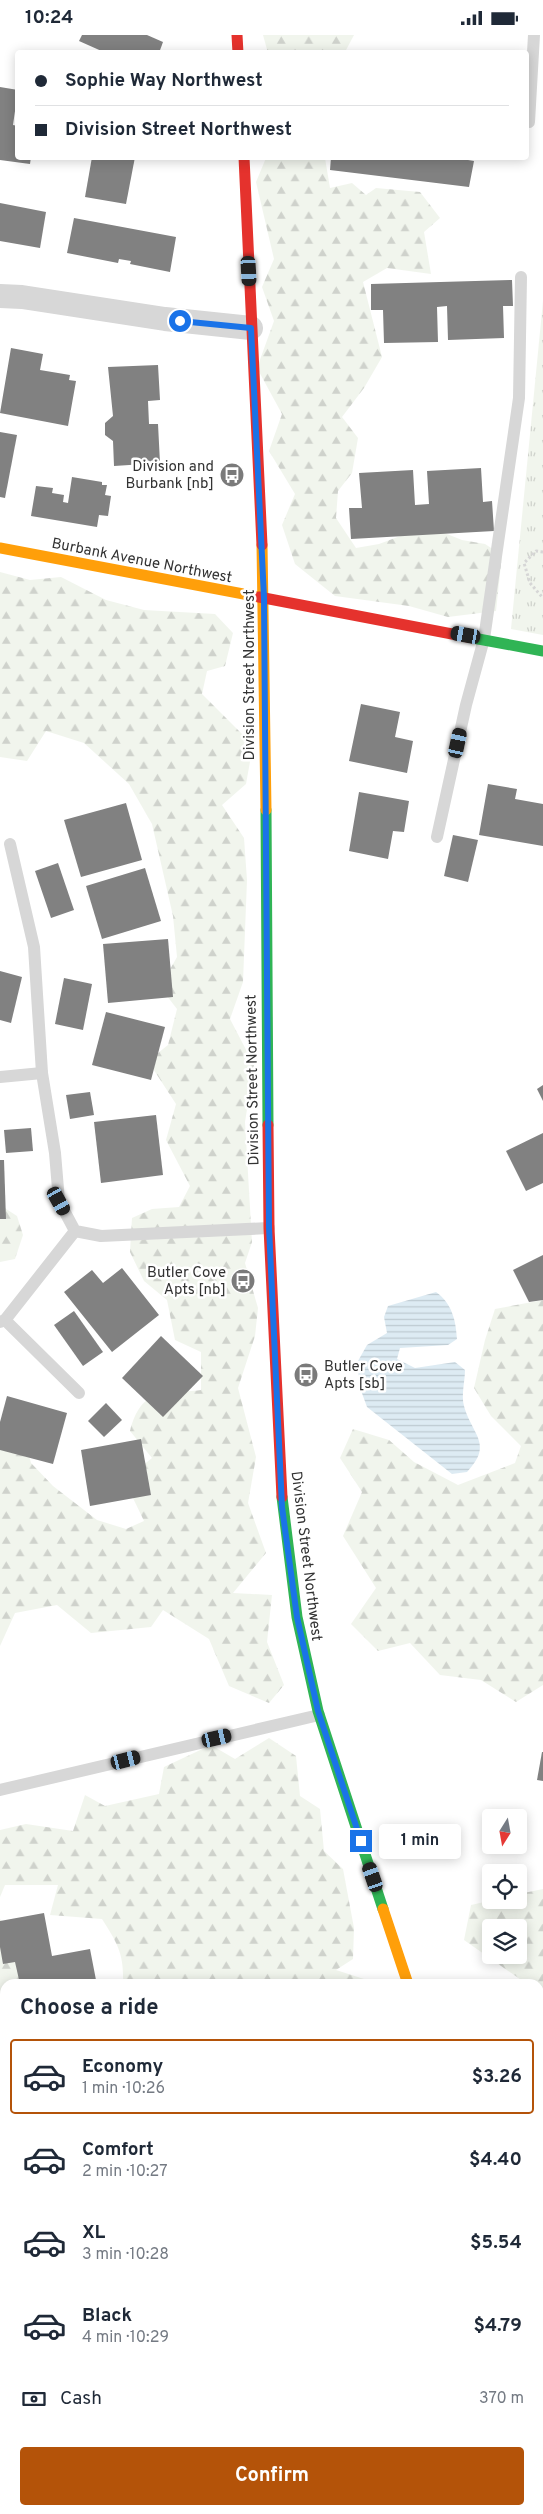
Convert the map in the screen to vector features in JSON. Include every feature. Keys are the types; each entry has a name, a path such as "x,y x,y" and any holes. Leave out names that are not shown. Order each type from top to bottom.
{"street":[{"path":"237,35 238,50"},
{"name":"Division Street Northwest","path":"244,160 264,598 269,1227 282,1507 297,1617 319,1715 406,1979"},
{"path":"0,297 22,297 165,319 251,328"},
{"name":"Burbank Avenue Northwest","path":"0,548 543,651"}],"lane":[{"path":"529,122 534,35"},
{"path":"436,837 466,705 484,639 519,398 521,277"},
{"path":"10,844 34,947 42,1073 56,1153 59,1201 75,1231"},
{"path":"0,1077 42,1073"},
{"path":"75,1231 101,1236 269,1227"},
{"path":"75,1231 3,1321 79,1393"},
{"path":"0,1790 319,1715"}],"path":[{"path":"543,552 536,551 524,563 530,583 543,598"}],"green space":[{"path":"263,35 354,35 346,50 267,50"},
{"path":"265,160 325,160 330,188 352,183 366,195 376,188 420,192 440,218 424,232 431,274 387,268 363,282 382,357 364,388 342,417 358,438 352,473 338,491 336,518 356,548 379,544 427,526 462,540 485,544 502,555 496,611 448,617 409,606 335,596 295,564 282,525 295,494 269,451 282,414 257,368 274,321 262,287 274,259 256,182"},
{"path":"543,301 543,635 511,629"},
{"path":"0,572 30,580 61,577 106,600 144,610 215,614 233,633 225,666 207,671 202,694 253,745 246,784 222,805 244,838 247,880 243,982 230,1019 254,1065 245,1122 252,1242 245,1263 258,1308 255,1336 238,1388 256,1457 248,1503 266,1553 233,1593 272,1595 267,1642 284,1685 269,1703 229,1686 209,1639 163,1610 151,1627 91,1633 57,1605 15,1613 0,1646 0,1438 26,1444 31,1463 53,1486 97,1520 126,1529 144,1521 132,1496 131,1475 152,1458 130,1431 135,1417 141,1406 156,1395 201,1390 201,1352 175,1340 167,1300 144,1281 130,1252 132,1218 152,1209 179,1207 190,1186 166,1140 176,1104 148,1061 168,1045 177,1009 160,987 177,957 173,916 152,824 129,784 84,743 46,731 27,761 0,757"},
{"path":"0,1205 17,1216 23,1235 15,1259 0,1262"},
{"path":"543,1300 543,1685 516,1702 481,1680 440,1675 410,1643 378,1651 351,1624 376,1588 343,1536 362,1492 340,1458 353,1429 389,1440 414,1462 458,1485 515,1463 521,1446 491,1416 474,1388 485,1340 495,1309"},
{"path":"269,1738 296,1756 300,1796 320,1809 324,1851 343,1869 354,1928 353,1959 336,1970 364,1979 123,1979 119,1950 102,1919 50,1915 58,1885 5,1885 0,1897 0,1830 26,1824 73,1831 85,1795 105,1806 159,1794 164,1767 211,1745 235,1759"},
{"path":"543,1889 543,1979 520,1979 498,1964 527,1964 527,1919 482,1919 482,1953 464,1940 471,1905 482,1902 482,1909 527,1909 527,1892"},
{"path":"0,1919 18,1937 22,1979 0,1979"}],"shaded area":[{"path":"436,1292 446,1301 452,1313 457,1339 448,1345 400,1348 397,1359 415,1368 455,1362 465,1370 463,1402 479,1439 479,1454 467,1472 452,1474 367,1407 359,1385 358,1361 367,1345 387,1333 384,1317 388,1306"}],"building":[{"path":"82,35 147,35 163,42 160,50 99,50 79,41"},
{"path":"0,87 15,90 13,125 15,125 15,160 31,160 30,164 0,160"},
{"path":"91,160 134,160 126,204 85,197"},
{"path":"331,160 474,161 469,187 330,170"},
{"path":"0,203 46,212 40,248 0,241"},
{"path":"74,218 176,237 170,272 130,264 131,261 119,259 118,263 67,253"},
{"path":"512,280 513,306 503,306 504,338 448,340 447,306 437,307 438,342 384,343 383,310 371,310 371,284"},
{"path":"11,348 43,354 40,370 70,375 69,380 76,381 68,426 0,413"},
{"path":"158,365 160,400 148,401 149,424 158,424 160,463 114,466 113,441 105,435 105,423 113,416 108,367"},
{"path":"0,432 17,435 5,498 0,497"},
{"path":"481,468 483,502 492,501 494,531 351,539 349,508 362,508 359,473 413,470 415,505 429,504 427,471"},
{"path":"72,477 102,482 102,485 107,485 105,495 111,496 108,516 99,515 97,527 31,516 36,486 53,488 52,493 64,495 63,502 68,503"},
{"path":"361,704 400,712 395,737 413,741 407,773 349,761"},
{"path":"488,784 517,789 515,799 543,804 543,846 479,835"},
{"path":"359,792 409,801 404,832 393,831 388,859 349,851"},
{"path":"126,803 142,860 81,877 64,820"},
{"path":"453,835 478,840 468,882 444,876"},
{"path":"58,863 74,910 51,918 35,871"},
{"path":"145,868 161,921 102,939 86,886"},
{"path":"168,939 173,997 108,1003 103,944"},
{"path":"0,971 22,977 11,1023 0,1020"},
{"path":"64,978 92,984 83,1030 55,1024"},
{"path":"106,1012 165,1027 151,1080 92,1065"},
{"path":"543,1085 543,1101 537,1089"},
{"path":"90,1092 94,1115 70,1119 66,1095"},
{"path":"156,1115 163,1175 101,1183 94,1122"},
{"path":"31,1128 33,1151 6,1153 4,1130"},
{"path":"543,1133 543,1183 526,1191 506,1151"},
{"path":"0,1160 4,1160 6,1219 0,1219"},
{"path":"543,1255 543,1300 529,1302 513,1270"},
{"path":"122,1268 159,1315 112,1352 64,1292 92,1270 103,1283"},
{"path":"74,1311 103,1352 83,1366 54,1325"},
{"path":"161,1336 203,1376 163,1417 122,1378"},
{"path":"7,1396 67,1413 53,1464 0,1450 0,1422"},
{"path":"106,1403 122,1420 104,1437 88,1421"},
{"path":"141,1439 151,1495 90,1506 81,1450"},
{"path":"543,1752 543,1781 537,1780"},
{"path":"44,1913 52,1956 90,1949 96,1979 19,1979 15,1962 3,1964 0,1947 0,1921"}],"traffic: fast":[{"path":"473,638 543,651"},
{"path":"266,810 268,1125"},
{"path":"282,1497 297,1617 318,1711 383,1909"}],"traffic: slow":[{"path":"262,545 266,810"},
{"path":"0,548 259,597"},
{"path":"383,1909 406,1979"}],"traffic: jam":[{"path":"237,35 238,50"},
{"path":"244,160 262,545"},
{"path":"259,597 473,638"},
{"path":"268,1125 269,1228 282,1497"}],"place":[{"name":"Division and Burbank [nb]","path":"232,475"},
{"name":"Butler Cove Apts [nb]","path":"243,1281"},
{"name":"Butler Cove Apts [sb]","path":"306,1375"}],"route":[{"path":"180,321 251,328 264,598 265,924 269,1227 282,1507 297,1617 318,1711 361,1841"}]}
